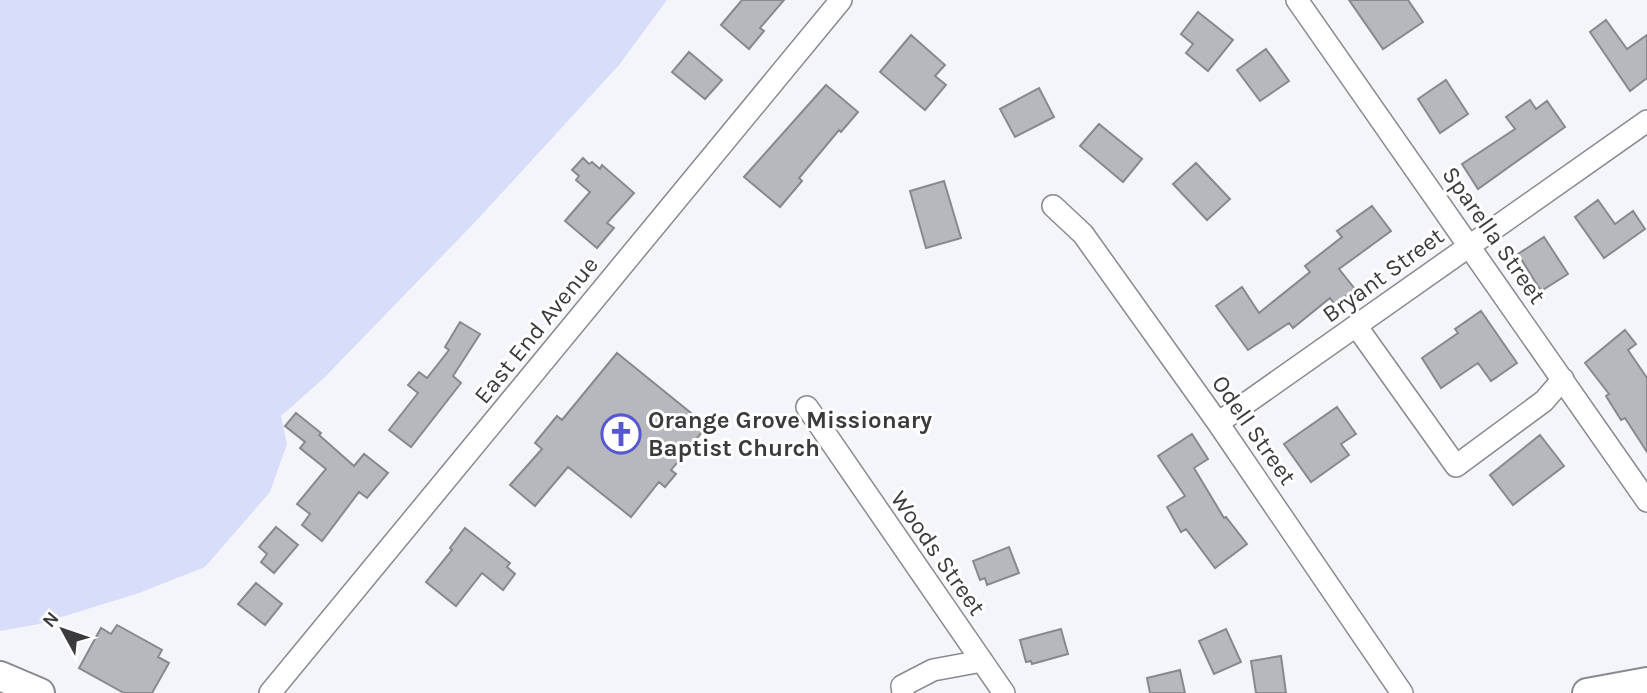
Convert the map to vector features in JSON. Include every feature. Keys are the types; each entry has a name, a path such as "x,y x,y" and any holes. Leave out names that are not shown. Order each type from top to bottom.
{"main road":[{"path":"0,676 40,693"},
{"path":"1587,693 1647,682"}],"street":[{"name":"East End Avenue","path":"270,693 841,0"},
{"name":"Sparella Street","path":"1297,0 1647,501"},
{"name":"Bryant Street","path":"1218,423 1647,121"},
{"name":"Odell Street","path":"1053,206 1083,234 1218,423 1402,693"},
{"path":"1357,327 1456,466 1544,401 1563,379"},
{"name":"Woods Street","path":"807,407 1004,693"},
{"path":"903,693 902,686 933,670 982,661"}],"shaded area":[{"path":"0,0 667,0 619,65 477,220 324,378 281,416 287,444 270,492 205,567 139,593 39,624 0,631"}],"building":[{"path":"742,0 784,0 760,28 764,31 749,49 721,25"},
{"path":"1349,0 1408,0 1423,22 1383,49"},
{"path":"1198,12 1233,40 1208,71 1186,53 1193,44 1181,34"},
{"path":"1606,20 1627,49 1647,35 1647,78 1630,91 1590,32"},
{"path":"911,35 945,65 935,76 946,85 925,110 880,72"},
{"path":"1266,49 1289,81 1260,101 1237,70"},
{"path":"689,52 722,80 705,99 672,72"},
{"path":"1446,80 1468,114 1440,133 1418,99"},
{"path":"826,85 858,112 841,132 839,130 799,178 802,181 780,207 744,177"},
{"path":"1039,88 1054,117 1015,137 1000,109"},
{"path":"1530,100 1536,109 1547,101 1565,127 1478,189 1462,164 1515,129 1506,117"},
{"path":"1099,124 1142,159 1123,182 1080,146"},
{"path":"583,158 600,169 602,165 634,193 607,223 614,228 597,248 565,221 590,192 576,180 579,176 572,170"},
{"path":"1196,163 1230,199 1207,220 1173,184"},
{"path":"944,181 961,238 926,248 910,191"},
{"path":"1598,200 1615,224 1633,211 1645,229 1604,258 1575,217"},
{"path":"1372,206 1391,231 1339,269 1355,289 1335,305 1330,298 1293,328 1289,323 1248,350 1216,306 1242,287 1259,313 1310,272 1305,266 1342,237 1337,231"},
{"path":"1544,237 1568,274 1541,291 1518,254"},
{"path":"1481,311 1517,363 1491,381 1478,363 1441,388 1422,358 1458,333 1455,329"},
{"path":"460,322 480,334 453,376 461,383 411,447 389,430 418,393 408,385 419,372 427,378 449,350 445,347"},
{"path":"1625,330 1636,344 1628,350 1647,378 1647,452 1625,418 1621,420 1606,396 1609,394 1585,363"},
{"name":"Orange Grove Missionary Baptist Church","path":"617,353 707,426 671,470 676,474 665,487 659,482 631,517 568,467 535,506 510,485 542,449 535,443 557,416 562,420"},
{"path":"1337,407 1356,434 1341,444 1349,455 1311,482 1284,444"},
{"path":"296,413 321,433 319,435 354,466 364,454 388,473 367,498 359,492 322,541 302,525 310,514 297,504 326,469 300,448 305,442 285,426"},
{"path":"1192,434 1208,459 1194,468 1224,518 1226,517 1247,544 1215,568 1186,529 1181,532 1167,507 1185,496 1158,456"},
{"path":"1540,435 1564,466 1513,505 1490,475"},
{"path":"276,527 298,545 274,573 261,562 267,554 259,547"},
{"path":"465,528 510,563 507,567 515,574 503,590 482,573 456,606 426,582 452,550 450,548"},
{"path":"1009,547 1019,573 987,585 985,578 980,580 973,561"},
{"path":"256,583 282,604 265,625 238,604"},
{"path":"117,625 162,650 158,657 169,663 152,693 124,693 79,668 101,628 111,634"},
{"path":"1061,629 1068,654 1032,664 1031,661 1026,662 1020,640"},
{"path":"1226,629 1241,662 1214,674 1199,641"},
{"path":"1281,656 1286,693 1256,693 1251,661"},
{"path":"1180,670 1185,693 1150,693 1147,678"}],"place":[{"name":"Orange Grove Missionary Baptist Church","path":"621,434"}]}
